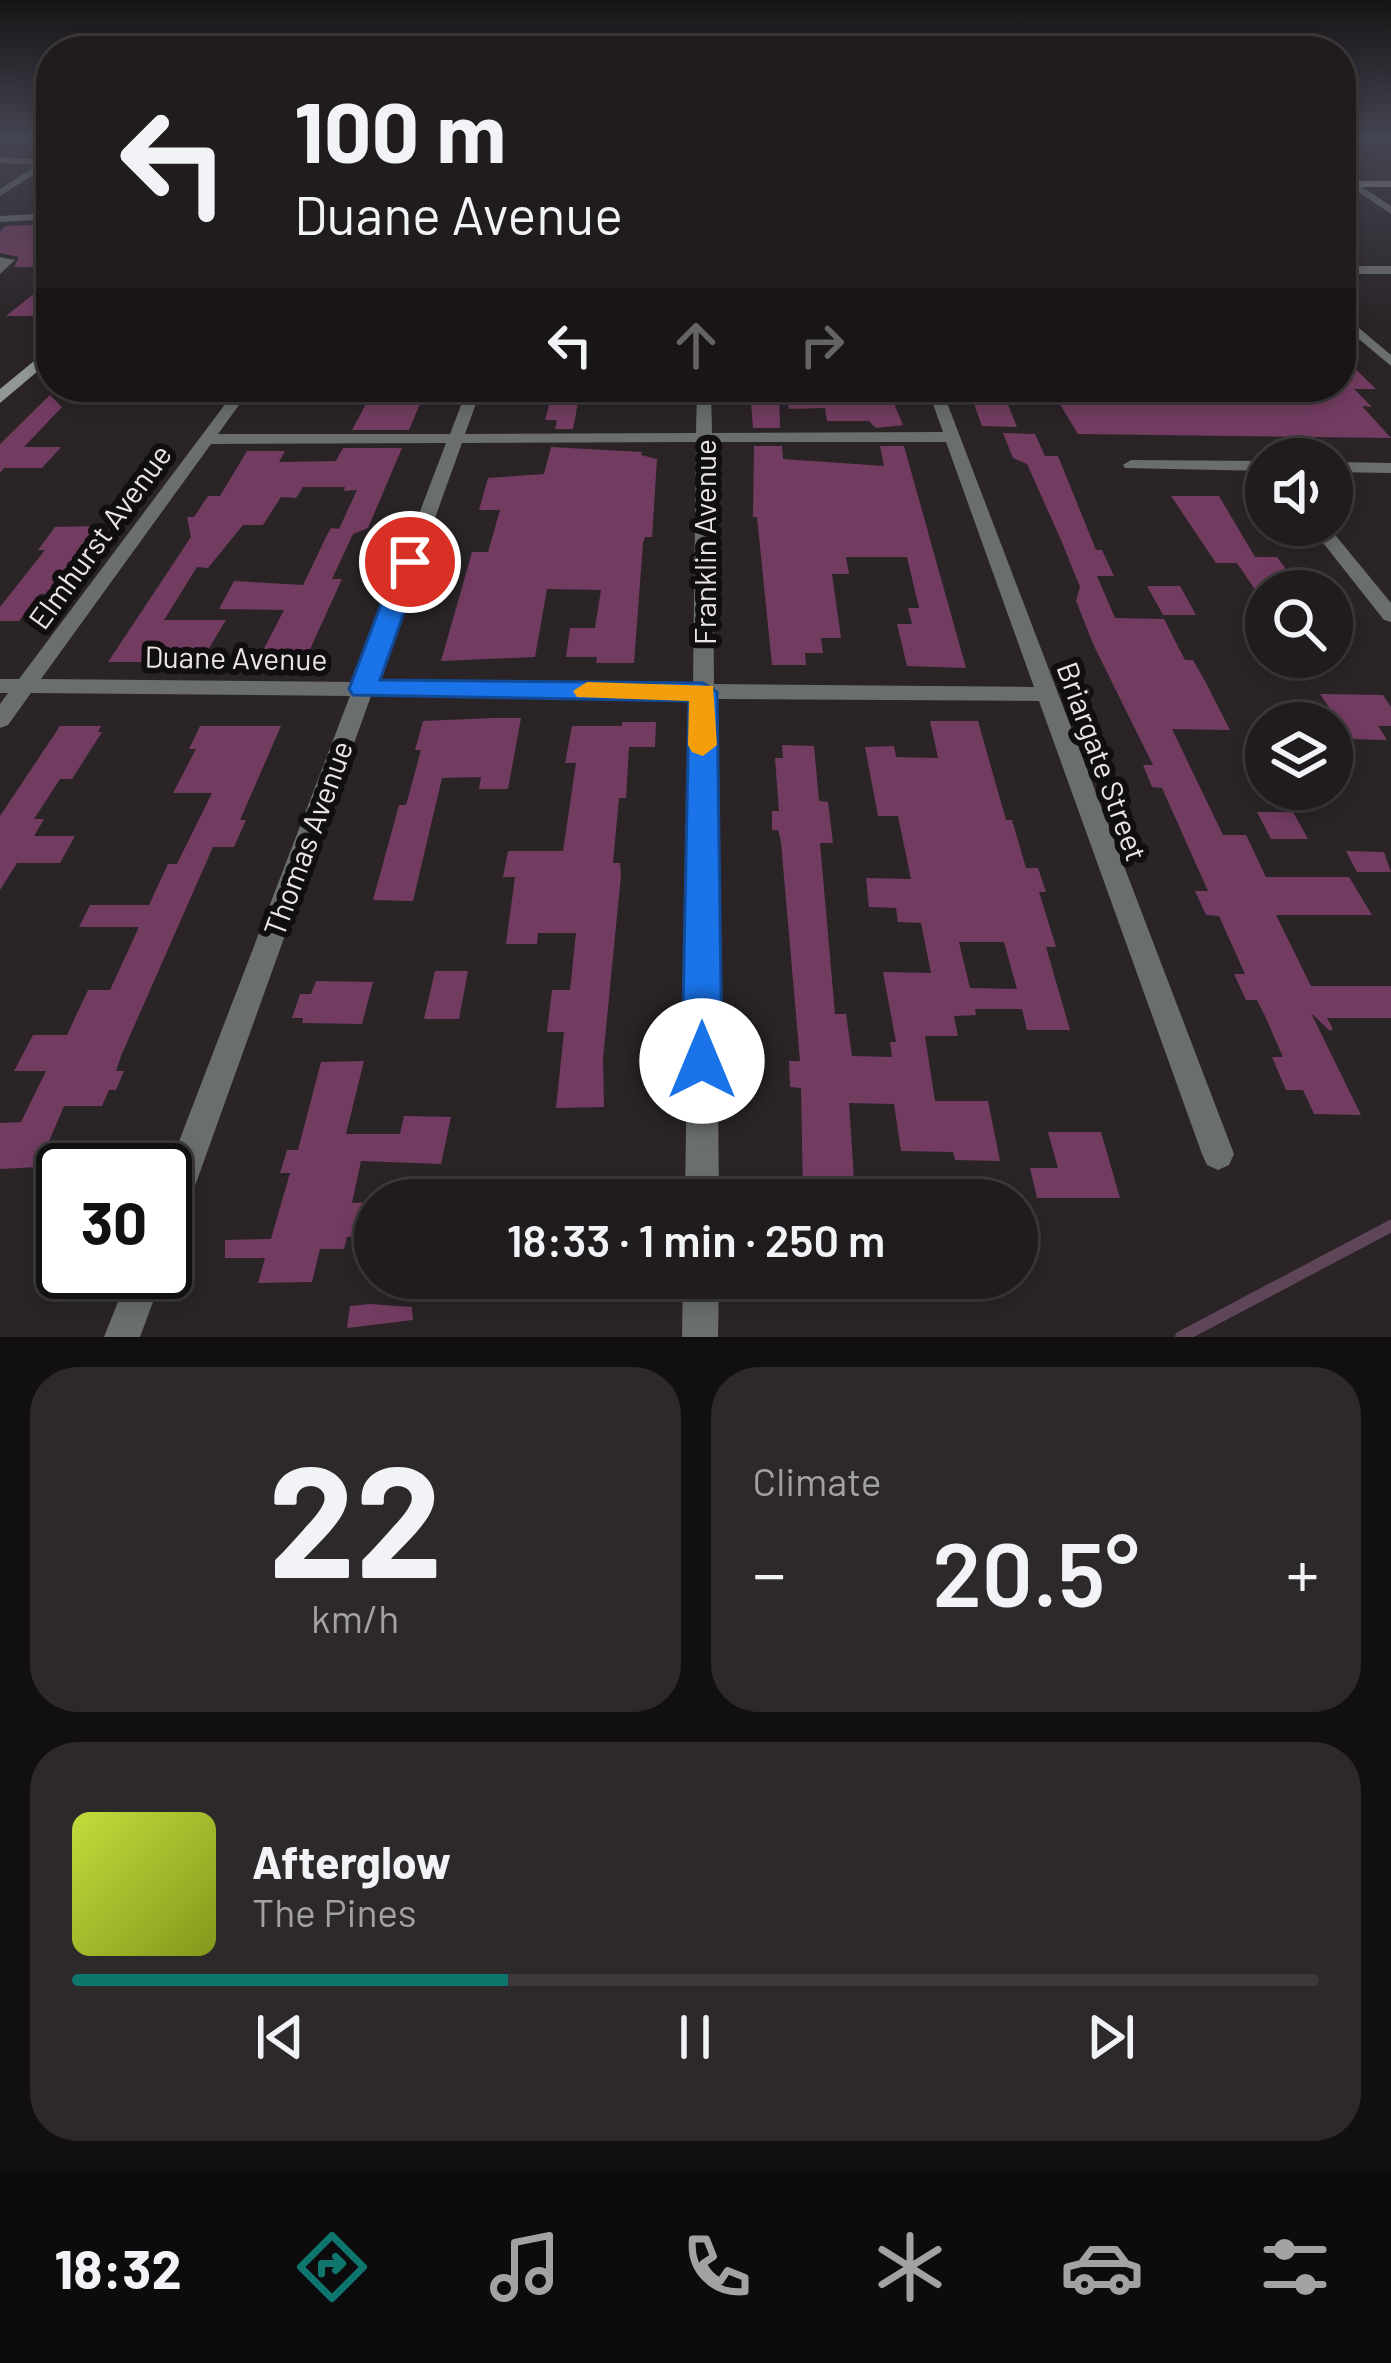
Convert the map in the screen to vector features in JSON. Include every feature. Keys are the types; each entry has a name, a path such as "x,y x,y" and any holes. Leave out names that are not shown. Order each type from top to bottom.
{"main road":[{"path":"0,398 36,366"}],"street":[{"path":"0,219 36,217"},
{"path":"0,260 9,260 0,270"},
{"path":"1356,270 1391,271"},
{"path":"1356,330 1391,362"},
{"name":"Elmhurst Avenue","path":"0,720 234,402"},
{"name":"Thomas Avenue","path":"192,1149 469,402"},
{"name":"Franklin Avenue","path":"702,1179 704,402"},
{"name":"Briargate Street","path":"939,402 1218,1154"},
{"path":"207,440 952,437"},
{"path":"1131,465 1245,466"},
{"path":"1353,467 1391,468"},
{"path":"1335,546 1391,616"},
{"name":"Duane Avenue","path":"0,686 1046,694"},
{"path":"122,1337 137,1299"},
{"path":"700,1299 700,1337"}],"building":[{"path":"36,225 36,267 14,267 19,257 0,253 0,232 5,226"},
{"path":"36,292 36,316 6,316"},
{"path":"1356,370 1376,389 1356,389"},
{"path":"1356,391 1372,407 1362,406 1391,438 1078,434 1058,402 1356,402"},
{"path":"43,402 62,407 24,447 61,447 42,468 4,468 0,473 0,444"},
{"path":"367,402 421,402 409,430 352,430"},
{"path":"550,402 578,402 573,429 555,429 557,420 545,420"},
{"path":"751,402 779,402 780,428 753,428"},
{"path":"788,402 893,402 903,425 876,428 869,421 827,421 825,408 789,409"},
{"path":"1007,402 1017,427 982,426 974,404"},
{"path":"1003,433 1035,434 1045,456 1058,456 1096,550 1102,550 1114,576 1097,576 1115,618 1164,619 1185,660 1193,660 1205,681 1230,730 1172,729 1223,835 1246,835 1266,877 1349,877 1372,915 1276,915 1311,986 1391,986 1391,1018 1327,1018 1330,1031 1311,1013 1361,1115 1314,1114 1303,1090 1286,1090 1272,1057 1283,1057 1257,1000 1246,1000 1234,974 1245,974 1219,916 1206,915 1195,891 1208,891 1162,788 1152,787 1143,765 1153,765 1094,646 1076,601 1080,587 1061,540 1027,464 1013,458"},
{"path":"754,446 782,446 783,459 884,466 880,446 904,446 966,668 907,666 897,624 912,624 908,608 919,608 907,557 846,557 849,574 832,574 841,638 821,638 823,653 805,653 806,665 772,665 757,517 753,517"},
{"path":"551,447 642,452 657,459 652,537 645,537 643,543 634,663 566,657 570,628 595,628 601,590 547,589 535,657 441,661 472,552 488,552 500,510 479,510 488,478 544,474"},
{"path":"343,448 402,448 368,528 353,534 332,579 342,579 306,658 259,658 284,610 219,609 234,581 303,585 327,535 331,528 339,529 357,490 303,487 296,498 281,497 263,525 243,525 208,568 197,567 164,620 226,620 206,653 150,653 144,662 108,662 191,537 187,517 194,517 208,496 220,496 247,451 285,451 279,462 336,461"},
{"path":"1171,496 1219,496 1255,557 1277,557 1287,570 1245,570 1245,575 1237,563 1216,563"},
{"path":"97,526 50,594 40,594 19,621 0,621 0,607 45,550 38,550 55,527"},
{"path":"1147,586 1180,586 1196,615 1163,615"},
{"path":"1320,694 1383,695 1391,707 1391,726 1378,726 1387,740 1353,739 1353,702 1325,702"},
{"path":"521,718 508,789 479,789 481,777 442,778 413,901 373,900 399,805 406,805 421,750 415,750 423,721"},
{"path":"930,721 978,721 1006,820 1012,820 1026,868 1038,868 1046,892 1039,892 1056,947 1046,947 1070,1030 1027,1030 1022,1009 975,1009 976,1015 954,1016 958,1036 925,1036 935,1101 988,1101 1000,1161 955,1160 953,1152 901,1151 894,1104 849,1103 854,1179 803,1179 801,1088 790,1087 789,1061 800,1061 781,842 778,830 772,830 772,811 779,811 775,758 783,758 782,745 814,746 819,801 828,802 833,843 820,843 835,1014 846,1014 852,1056 892,1057 890,1042 896,1042 883,972 931,973 921,923 898,922 896,908 869,907 866,878 911,879 898,816 878,816 865,747 894,746 896,757 938,758","holes":["959,942 1004,942 1017,989 970,988"]},
{"path":"622,722 656,722 655,747 629,747 626,798 619,798 613,863 620,863 621,875 603,1059 604,1107 556,1108 564,1032 547,1032 552,990 570,990 576,933 538,933 537,944 506,944 515,877 503,877 508,851 563,851 576,763 565,763 572,726 622,726"},
{"path":"60,726 101,726 98,732 102,732 72,779 60,779 34,819 44,819 34,836 75,836 60,863 17,863 0,890 0,816"},
{"path":"200,726 281,726 240,820 246,820 234,847 213,847 121,1056 116,1071 124,1071 116,1090 109,1090 102,1106 64,1106 48,1143 36,1143 36,1167 0,1169 0,1123 21,1122 46,1071 14,1071 33,1035 67,1035 88,990 110,990 139,927 79,927 90,905 149,905 168,864 177,864 212,793 173,793 196,749 189,749"},
{"path":"1257,812 1293,812 1308,839 1271,839"},
{"path":"1346,851 1384,852 1391,872 1357,872"},
{"path":"435,971 468,971 459,1019 424,1019"},
{"path":"316,981 373,982 362,1024 302,1023 303,1018 292,1018 300,994 311,994"},
{"path":"364,1061 346,1134 400,1134 404,1116 451,1117 441,1164 361,1161 354,1179 354,1237 347,1237 344,1249 320,1249 312,1282 258,1283 265,1258 225,1258 225,1240 271,1239 290,1173 280,1173 287,1150 298,1150 321,1062"},
{"path":"1048,1132 1101,1132 1120,1198 1038,1198 1038,1179 1033,1179 1030,1168 1058,1168"},
{"path":"350,1306 412,1307 413,1320 347,1328"}],"waterway":[{"path":"1181,1337 1391,1226"}],"slow traffic":[{"path":"587,691 703,692 703,745"}],"route":[{"path":"410,562 363,689 703,692 702,1061"}]}
